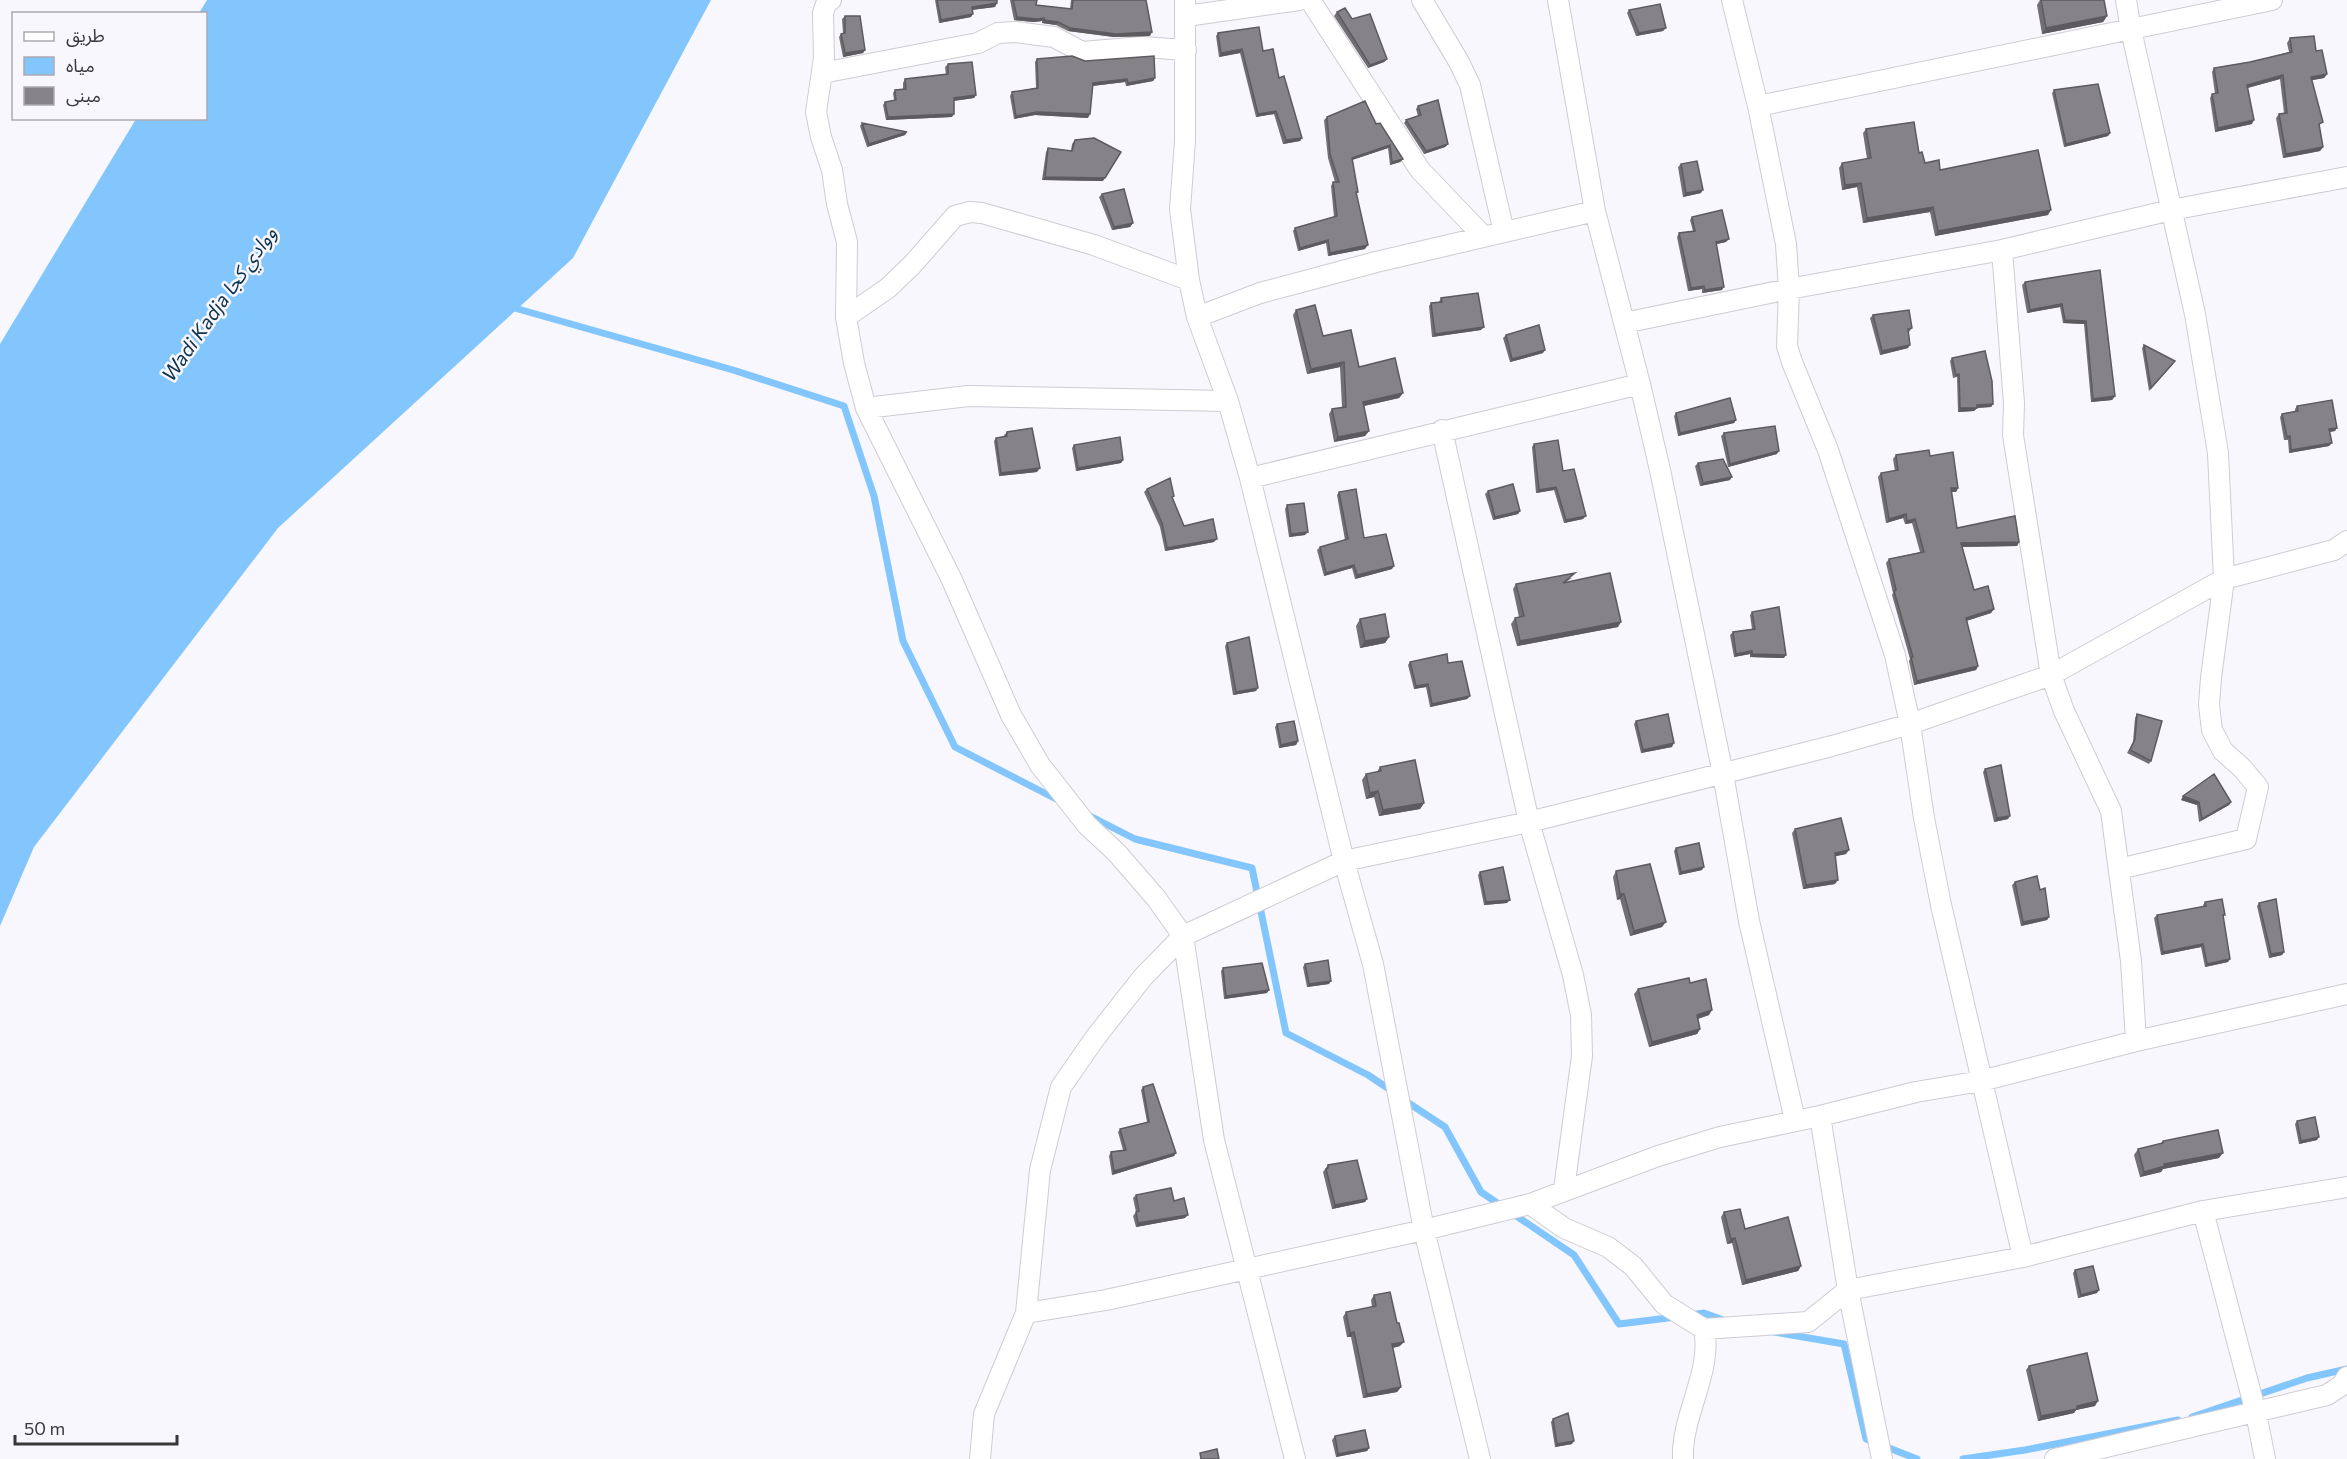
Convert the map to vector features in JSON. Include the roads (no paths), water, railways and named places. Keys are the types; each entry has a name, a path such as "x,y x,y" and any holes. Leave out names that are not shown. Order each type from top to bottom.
{"street":[{"path":"831,0 826,4 823,14 822,73 816,112 820,137 832,170 847,242 846,317 854,363 866,408 951,578 1011,715 1040,765 1087,825 1117,853 1156,898 1183,936 1214,1140 1295,1459"},
{"path":"1299,0 1186,8 1185,141 1180,209 1189,280 1197,317 1228,401 1250,478 1344,861 1373,964 1424,1230 1480,1459"},
{"path":"1310,0 1420,170 1494,234"},
{"path":"1422,0 1470,85 1494,234"},
{"path":"1558,0 1595,211 1640,384 1724,774 1749,921 1795,1120"},
{"path":"1732,0 1758,106 1786,244 1789,289 1787,346 1828,450 1895,655 1910,723 1924,818 1941,905 2023,1257"},
{"path":"2119,869 2246,839 2258,788 2242,768 2223,751 2212,730 2210,705 2224,579 2218,453 2195,314 2126,0"},
{"path":"1758,106 2272,0"},
{"path":"822,73 978,43 998,33 1015,32 1054,37 1082,52 1142,47 1186,50"},
{"path":"1624,323 1789,289 2002,250 2171,210 2347,177"},
{"path":"1197,317 1260,293 1376,262 1595,211"},
{"path":"846,317 888,288 912,265 955,216 970,212 1094,245 1189,280"},
{"path":"2002,250 2014,403 2013,435 2051,675 2064,711 2110,811 2131,961 2136,1041"},
{"path":"1250,478 1640,384"},
{"path":"866,408 968,396 1228,401"},
{"path":"1442,430 1529,822 1573,975 1581,1015 1582,1056 1564,1189"},
{"path":"980,1459 984,1414 1026,1313 1040,1170 1061,1088 1095,1038 1143,976 1183,936 1344,861 1529,822 1832,746 1910,723 2051,675 2224,579 2334,550 2347,541"},
{"path":"1026,1313 1106,1300 1424,1230 1530,1204 1564,1189 1720,1137 1820,1116 1916,1092 1981,1081 2136,1041 2347,994"},
{"path":"1820,1116 1848,1290 1882,1459"},
{"path":"1530,1204 1564,1228 1608,1247 1633,1266 1664,1304 1704,1329 1808,1322 1848,1290 2023,1257 2204,1211 2347,1187"},
{"path":"2204,1211 2256,1413 2265,1459"},
{"path":"1683,1459 1693,1399 1706,1357 1707,1343 1704,1329"},
{"path":"2055,1459 2327,1395 2342,1385 2347,1377"}],"water":[{"name":"Wadi Kadja ووادي كجا","path":"207,0 711,0 573,258 278,528 34,847 0,926 0,344 135,120 207,120 207,12 200,12"}],"waterway":[{"path":"511,307 733,370 844,406 874,496 903,641 955,747 1060,801"},
{"path":"1086,814 1135,839 1252,868 1286,1033 1368,1075 1395,1093"},
{"path":"1404,1100 1445,1127 1481,1192 1574,1255 1619,1324 1676,1317"},
{"path":"1690,1315 1704,1313 1726,1321"},
{"path":"1774,1332 1844,1344 1866,1439 1917,1459"},
{"path":"2192,1417 2307,1378 2347,1369"},
{"path":"1963,1459 2025,1450 2178,1420"}]}
